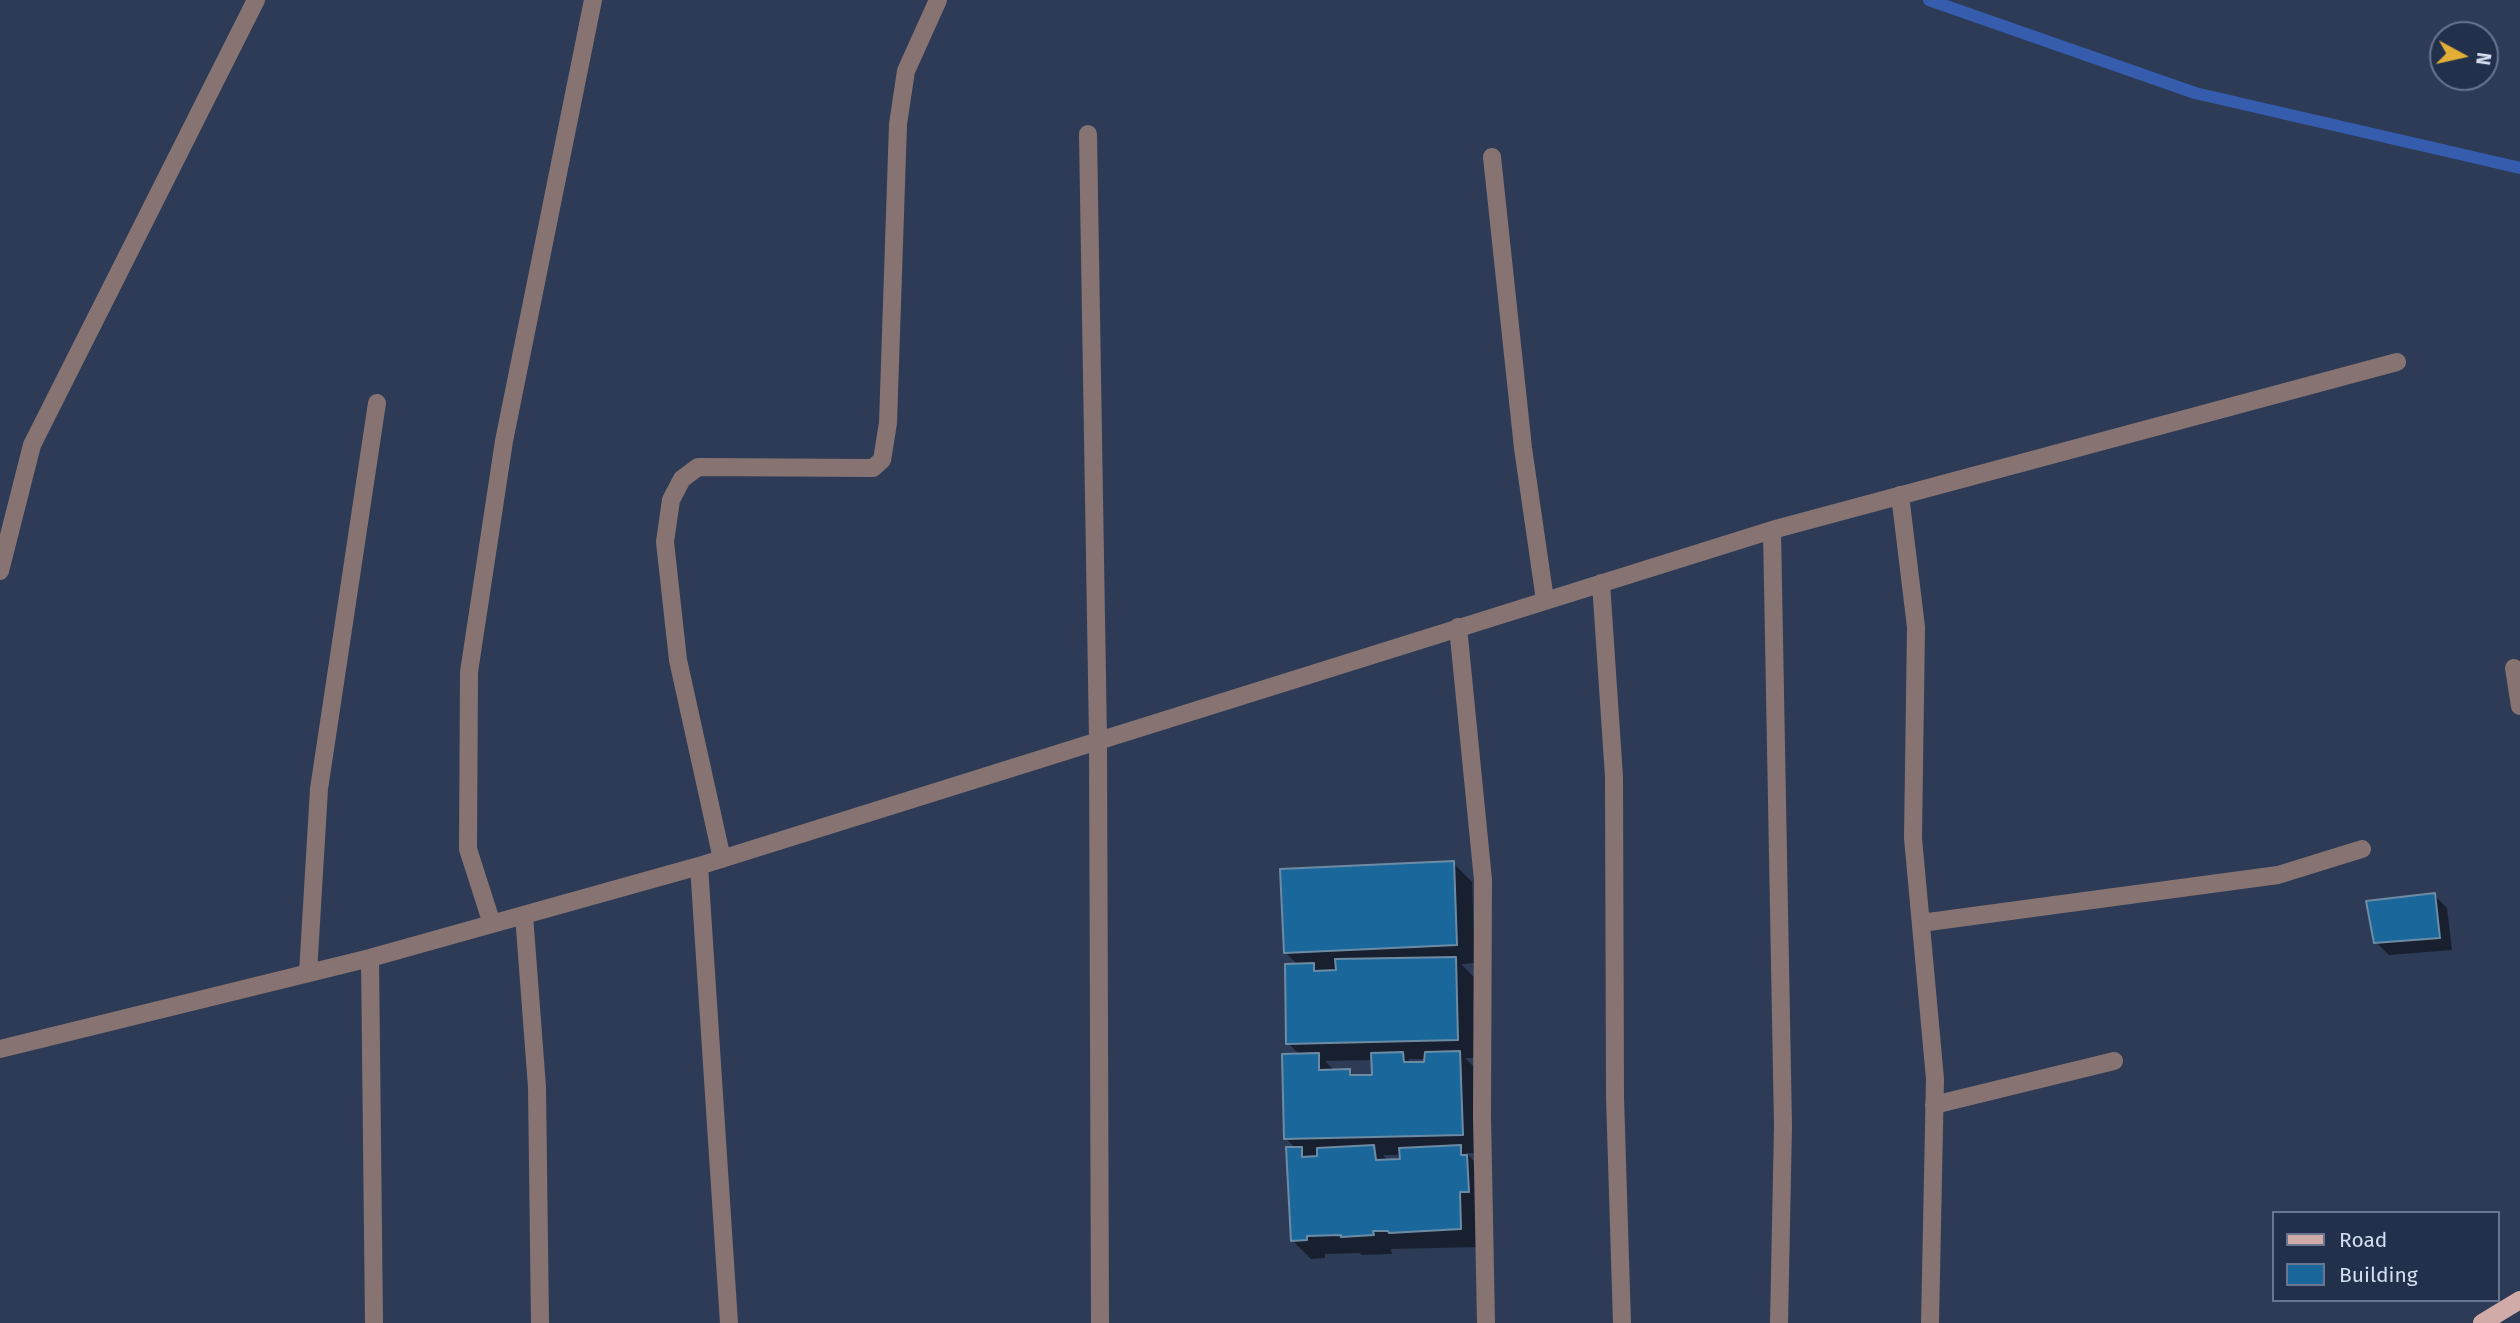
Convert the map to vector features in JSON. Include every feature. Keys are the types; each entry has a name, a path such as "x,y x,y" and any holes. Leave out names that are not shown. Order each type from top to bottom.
{"main road":[{"path":"2482,1323 2520,1300"}],"street":[{"path":"0,570 32,445 256,0"},
{"path":"492,923 468,849 469,672 504,441 593,0"},
{"path":"722,859 678,660 665,542 671,500 682,480 698,467 873,468 882,460 888,423 898,124 906,71 938,0"},
{"path":"1088,134 1098,739 1100,1323"},
{"path":"1492,157 1523,448 1545,600"},
{"path":"0,1049 370,958 699,866 1772,530 2397,362"},
{"path":"307,973 320,789 377,403"},
{"path":"1900,495 1916,627 1913,838 1935,1079 1930,1323"},
{"path":"1772,530 1783,1126 1779,1323"},
{"path":"1601,583 1614,777 1615,1097 1622,1323"},
{"path":"1458,627 1483,880 1482,1116 1486,1323"},
{"path":"2514,668 2520,706"},
{"path":"1921,923 2278,875 2362,849"},
{"path":"699,866 729,1323"},
{"path":"524,915 537,1087 540,1323"},
{"path":"370,958 374,1323"},
{"path":"1934,1105 2114,1061"}],"building":[{"path":"1454,861 1457,945 1284,953 1280,869"},
{"path":"2435,893 2440,938 2374,943 2366,901"},
{"path":"1456,957 1458,1040 1286,1044 1285,964 1314,963 1314,971 1336,970 1335,959"},
{"path":"1460,1051 1463,1135 1284,1139 1282,1054 1319,1053 1319,1070 1350,1069 1350,1075 1372,1075 1371,1053 1403,1052 1404,1062 1424,1062 1425,1052"},
{"path":"1374,1145 1376,1160 1400,1159 1399,1148 1461,1145 1461,1155 1467,1155 1469,1192 1460,1192 1461,1229 1389,1233 1373,1231 1374,1235 1307,1236 1307,1240 1291,1241 1286,1147 1302,1147 1302,1157 1317,1156 1317,1148"}],"waterway":[{"path":"1929,0 2195,93 2520,168"}]}
